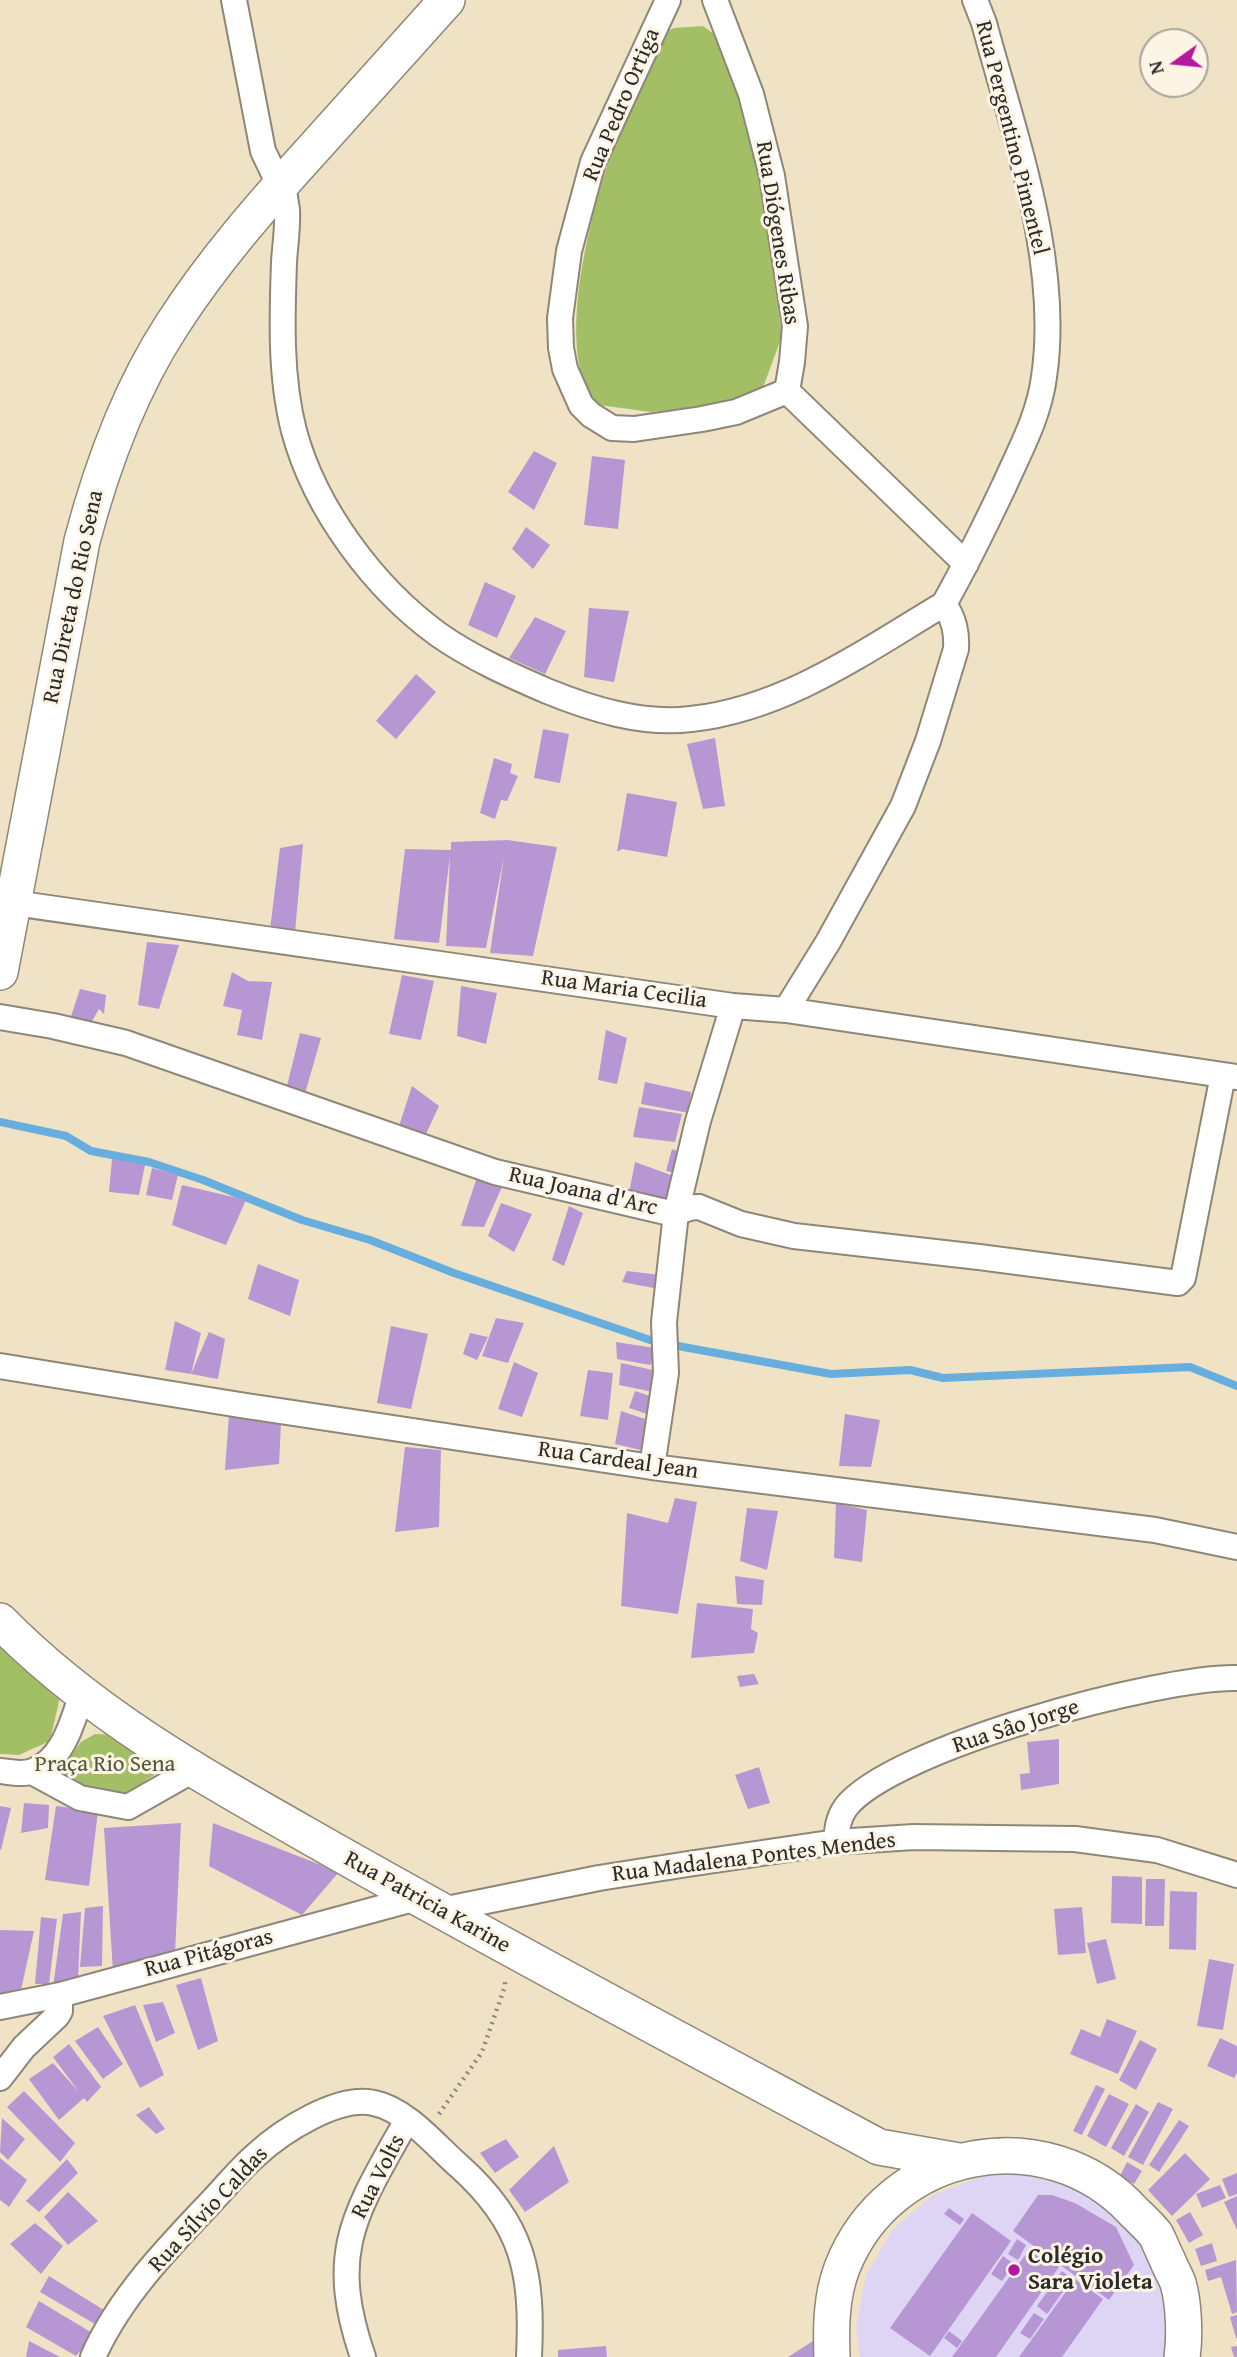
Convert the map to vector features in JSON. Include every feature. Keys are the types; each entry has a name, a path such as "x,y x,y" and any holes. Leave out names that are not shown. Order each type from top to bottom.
{"main road":[{"name":"Rua Direta do Rio Sena","path":"0,972 6,901 82,541 115,435 138,385 171,326 217,261 280,186 447,0"},
{"name":"Rua Patricia Karine","path":"0,1621 36,1657 82,1694 193,1770 428,1904 879,2147 960,2161"},
{"path":"879,2147 890,2171 894,2195"},
{"path":"832,2357 831,2312 842,2268 864,2228 894,2195 925,2175 960,2161 1014,2155 1069,2165 1117,2193 1155,2234 1178,2285 1186,2351"}],"street":[{"path":"234,0 263,151 285,197 288,224 282,320 285,373 294,431 313,483 338,528 367,567 437,633 467,653 573,702 656,721 691,720 730,713 773,699 818,678 944,604 951,614 957,635 956,649 928,741 908,793 828,942 786,1010"},
{"name":"Rua Pedro Ortiga","path":"668,0 589,175 569,251 560,318 565,369 581,405 590,415 612,428 634,429 736,412 787,391"},
{"name":"Rua Diógenes Ribas","path":"715,0 751,94 772,176 795,326 787,391"},
{"name":"Rua Pergentino Pimentel","path":"944,604 1032,426 1044,378 1049,326 1044,261 1032,204 984,23 975,0"},
{"path":"787,391 966,564"},
{"name":"Rua Maria Cecilia","path":"6,901 733,1006 786,1010 1230,1076"},
{"path":"652,1467 666,1373 664,1322 676,1213 698,1121 733,1006"},
{"name":"Rua Joana d'Arc","path":"0,1017 126,1043 495,1172 676,1213 691,1206 699,1207 741,1224 794,1236 1181,1282 1230,1076"},
{"name":"Rua Cardeal Jean","path":"0,1366 652,1467 1130,1527 1237,1547"},
{"name":"Rua Sâo Jorge","path":"836,1842 838,1822 846,1807 861,1793 896,1771 940,1752 1071,1707 1148,1689 1237,1678"},
{"path":"32,1772 55,1756 66,1738 82,1694"},
{"path":"0,1771 32,1772 80,1798 128,1807 193,1770"},
{"name":"Rua Madalena Pontes Mendes","path":"428,1904 836,1842 914,1837 1075,1839 1157,1850 1237,1875"},
{"name":"Rua Pitágoras","path":"0,2007 60,1995 428,1904"},
{"path":"0,2078 24,2047 57,2016 60,2011 60,1995"},
{"name":"Rua Sílvio Caldas","path":"93,2357 102,2337 127,2299 191,2223 264,2148 301,2124 351,2101 376,2103 416,2127 485,2189 505,2218 520,2251 528,2280 528,2357"},
{"name":"Rua Volts","path":"363,2357 353,2329 347,2299 345,2267 349,2239 357,2214 370,2188 416,2127"}],"path":[{"path":"416,2127 482,2052 505,1986 505,1947"}],"shaded area":[{"name":"Colégio Sara Violeta","path":"1034,2174 1085,2190 1127,2221 1158,2265 1172,2316 1170,2357 860,2357 856,2327 866,2275 893,2229 933,2195 982,2176"}],"green space":[{"path":"703,26 717,36 727,56 759,176 782,336 761,393 725,405 651,412 599,405 584,383 578,354 577,320 586,245 595,206 627,107 660,35 674,28"},
{"name":"Praça Rio Sena","path":"0,1631 60,1697 50,1741 19,1755 0,1754"},
{"name":"Praça Rio Sena","path":"95,1734 118,1735 149,1757 154,1775 122,1796 93,1794 55,1778 81,1742"}],"building":[{"path":"534,451 557,463 534,510 508,492"},
{"path":"592,456 625,460 618,529 584,525"},
{"path":"526,527 550,545 533,569 512,549"},
{"path":"485,582 516,596 497,638 468,625"},
{"path":"589,608 629,611 614,682 584,677"},
{"path":"535,617 566,631 545,674 509,658"},
{"path":"416,674 436,692 396,739 376,721"},
{"path":"543,729 569,734 560,783 534,778"},
{"path":"715,738 725,806 703,809 687,744"},
{"path":"494,758 512,764 510,773 518,776 507,801 501,800 495,819 480,813"},
{"path":"627,793 677,802 667,857 622,849 617,852"},
{"path":"507,840 557,847 533,956 490,953 504,856 486,948 446,946 450,856 439,943 394,939 405,849 451,850 451,842"},
{"path":"303,844 295,932 270,930 280,848"},
{"path":"147,942 179,945 159,1009 138,1005"},
{"path":"232,972 248,981 272,982 262,1040 237,1035 242,1010 223,1006"},
{"path":"402,975 434,981 421,1040 389,1034"},
{"path":"461,986 497,993 486,1044 457,1036"},
{"path":"80,989 106,995 104,1014 99,1009 92,1021 70,1019"},
{"path":"606,1030 627,1038 617,1084 598,1080"},
{"path":"300,1033 321,1038 304,1097 286,1090"},
{"path":"645,1082 691,1092 689,1113 641,1104"},
{"path":"412,1086 439,1106 425,1136 399,1126"},
{"path":"639,1107 682,1114 675,1142 633,1137"},
{"path":"672,1149 680,1152 677,1173 666,1171"},
{"path":"112,1159 145,1165 139,1195 109,1192"},
{"path":"635,1162 679,1178 670,1205 629,1193"},
{"path":"152,1168 178,1175 172,1200 146,1195"},
{"path":"477,1177 502,1187 484,1227 461,1226"},
{"path":"182,1185 246,1200 226,1245 172,1225"},
{"path":"501,1203 532,1214 514,1252 488,1236"},
{"path":"569,1206 583,1213 564,1266 552,1260"},
{"path":"258,1264 299,1280 290,1316 248,1299"},
{"path":"627,1271 661,1275 659,1289 622,1282"},
{"path":"496,1318 524,1323 508,1363 482,1356"},
{"path":"175,1321 201,1333 191,1374 165,1370"},
{"path":"391,1326 428,1334 411,1409 377,1403"},
{"path":"209,1332 225,1339 218,1379 191,1374"},
{"path":"470,1333 488,1337 477,1360 463,1354"},
{"path":"616,1342 661,1349 650,1365 617,1359"},
{"path":"514,1362 538,1373 522,1417 498,1409"},
{"path":"621,1363 662,1372 658,1393 619,1385"},
{"path":"588,1370 613,1373 608,1420 580,1416"},
{"path":"635,1391 656,1398 653,1416 629,1408"},
{"path":"621,1411 651,1421 649,1452 615,1444"},
{"path":"845,1414 880,1420 871,1467 839,1466"},
{"path":"229,1415 281,1423 279,1464 225,1470"},
{"path":"405,1447 441,1450 439,1527 395,1532"},
{"path":"675,1498 697,1502 678,1614 621,1606 627,1513 668,1523"},
{"path":"836,1503 867,1510 862,1562 834,1558"},
{"path":"747,1508 778,1511 767,1570 740,1561"},
{"path":"735,1576 764,1580 762,1605 737,1604"},
{"path":"697,1603 753,1609 751,1629 758,1633 754,1653 691,1658"},
{"path":"754,1674 759,1684 740,1687 737,1676"},
{"path":"1059,1739 1059,1784 1021,1790 1020,1774 1030,1773 1027,1742"},
{"path":"759,1767 770,1803 748,1809 735,1775"},
{"path":"24,1803 49,1805 48,1828 21,1833"},
{"path":"0,1806 11,1808 1,1850 0,1849"},
{"path":"56,1806 98,1811 89,1886 45,1880"},
{"path":"181,1823 175,1954 113,1972 104,1828"},
{"path":"213,1823 339,1872 302,1915 209,1866"},
{"path":"1112,1876 1142,1877 1142,1924 1111,1923"},
{"path":"1146,1879 1165,1879 1164,1926 1145,1926"},
{"path":"1170,1891 1197,1892 1196,1950 1169,1949"},
{"path":"103,1906 102,1966 80,1967 85,1908"},
{"path":"1082,1907 1086,1953 1058,1955 1054,1909"},
{"path":"81,1912 78,1979 53,1987 63,1914"},
{"path":"41,1917 57,1919 49,1984 35,1984"},
{"path":"0,1930 34,1931 21,1990 0,1994"},
{"path":"1106,1939 1116,1979 1097,1984 1087,1943"},
{"path":"1209,1959 1234,1964 1223,2030 1197,2026"},
{"path":"201,1978 218,2041 198,2050 176,1985"},
{"path":"163,2002 175,2033 156,2042 143,2005"},
{"path":"135,2005 164,2075 140,2088 103,2016"},
{"path":"1107,2019 1137,2031 1118,2074 1070,2054 1081,2029 1100,2037"},
{"path":"98,2027 123,2064 103,2079 75,2041"},
{"path":"1220,2038 1237,2046 1237,2073 1234,2078 1207,2066"},
{"path":"1140,2040 1157,2049 1136,2090 1119,2080"},
{"path":"69,2044 101,2087 87,2102 84,2098 59,2120 29,2079 53,2063 79,2092 53,2057"},
{"path":"1096,2085 1105,2089 1082,2135 1073,2131"},
{"path":"24,2091 75,2143 60,2162 7,2107"},
{"path":"1109,2094 1129,2104 1106,2147 1087,2136"},
{"path":"1158,2102 1173,2109 1143,2165 1128,2157"},
{"path":"1136,2104 1149,2112 1124,2156 1111,2148"},
{"path":"149,2107 165,2129 156,2134 136,2115"},
{"path":"2,2118 25,2139 8,2160 0,2152"},
{"path":"1179,2120 1189,2126 1159,2172 1149,2165"},
{"path":"506,2139 519,2157 495,2173 480,2153"},
{"path":"554,2146 569,2182 525,2212 509,2190"},
{"path":"1185,2153 1210,2179 1172,2216 1148,2190"},
{"path":"0,2158 27,2180 9,2207 0,2200"},
{"path":"67,2159 78,2173 39,2212 26,2201"},
{"path":"1127,2162 1142,2171 1134,2184 1120,2176"},
{"path":"1237,2173 1237,2194 1229,2197 1222,2179"},
{"path":"1220,2185 1226,2198 1202,2208 1196,2194"},
{"path":"68,2192 98,2221 68,2245 44,2217"},
{"path":"1038,2195 1052,2195 1075,2203 1116,2227 1134,2265 1109,2300 1013,2231"},
{"path":"1237,2196 1237,2230 1224,2202"},
{"path":"949,2208 964,2219 960,2225 944,2214"},
{"path":"1190,2212 1203,2235 1189,2243 1176,2220"},
{"path":"972,2213 1011,2241 930,2356 890,2328"},
{"path":"35,2223 63,2246 41,2274 10,2244"},
{"path":"1017,2239 1026,2245 1018,2260 1008,2254"},
{"path":"1212,2243 1217,2261 1201,2266 1195,2249"},
{"path":"1031,2247 1059,2267 996,2357 952,2357"},
{"path":"1003,2256 1014,2264 1002,2281 991,2274"},
{"path":"1236,2260 1237,2312 1232,2314 1221,2277 1208,2281 1205,2270"},
{"path":"1062,2271 1072,2279 1047,2314 1037,2306"},
{"path":"49,2276 107,2312 95,2324 40,2292"},
{"path":"1075,2279 1103,2299 1062,2357 1019,2357"},
{"path":"39,2301 94,2334 76,2356 26,2327"},
{"path":"1034,2313 1044,2319 1030,2339 1020,2333"},
{"path":"1237,2315 1237,2338 1236,2338 1230,2317"},
{"path":"949,2331 962,2341 957,2348 944,2338"},
{"path":"29,2341 60,2357 26,2357"},
{"path":"813,2341 817,2357 788,2357"},
{"path":"606,2346 607,2357 558,2357 558,2350"},
{"path":"1237,2346 1237,2357 1234,2357 1231,2347"}],"waterway":[{"path":"0,1122 66,1136 91,1151 149,1162 203,1180 302,1220 370,1240 454,1273 659,1343"},
{"path":"667,1344 831,1374 910,1370 943,1378 1190,1367 1237,1386"}],"place":[{"name":"Colégio Sara Violeta","path":"1014,2270"}]}
